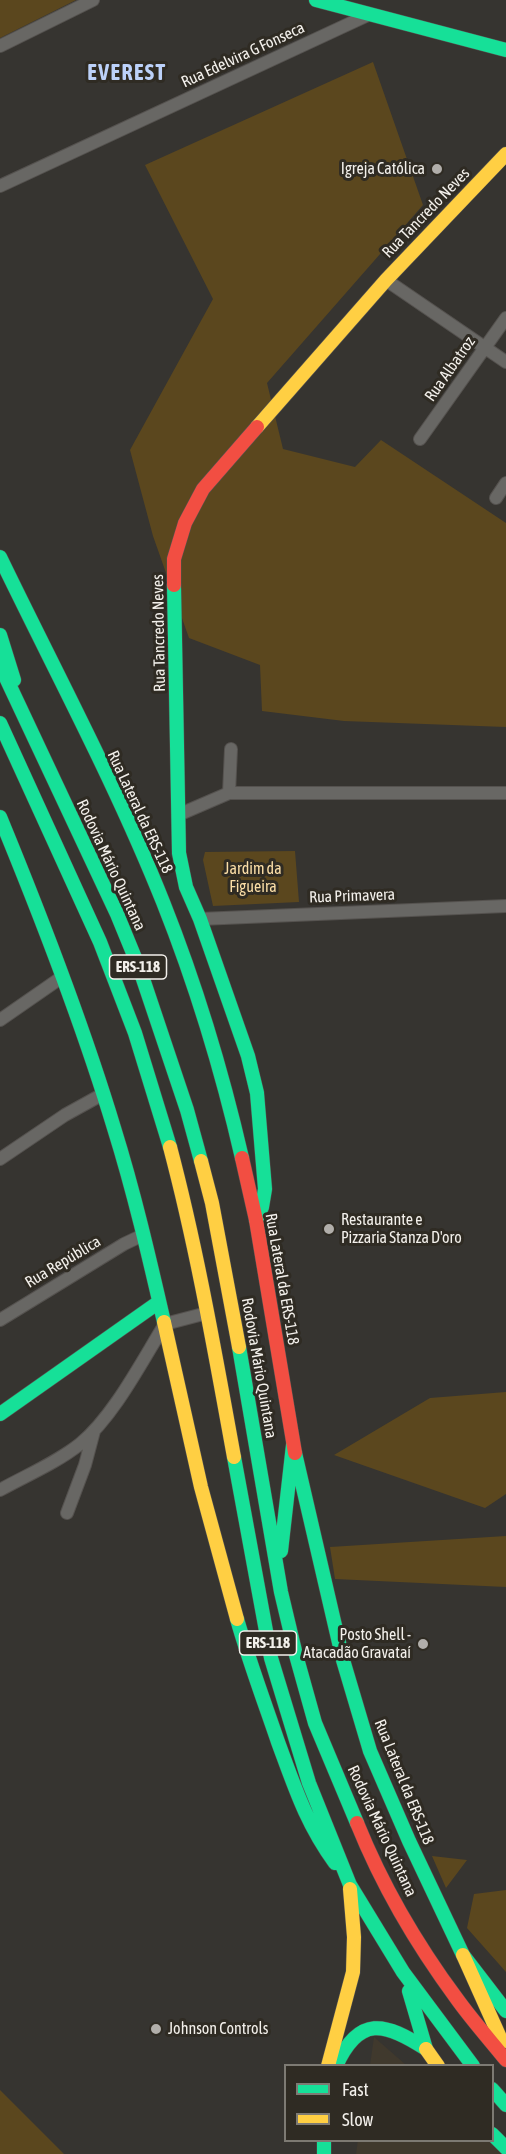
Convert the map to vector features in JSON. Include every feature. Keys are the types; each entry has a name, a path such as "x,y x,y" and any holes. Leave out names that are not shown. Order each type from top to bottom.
{"main road":[{"path":"316,0 506,50"},
{"name":"Rua Tancredo Neves","path":"256,1220 262,1207 265,1189 258,1103 248,1056 200,919 186,887 179,853 174,559 185,523 203,489 386,280 506,154"},
{"name":"Rua Lateral da ERS-118","path":"0,557 129,823 163,902 192,980 232,1115 256,1220 293,1445 343,1660 370,1751 462,1955 506,2011"},
{"path":"0,634 13,675 19,705"},
{"name":"Rodovia Mário Quintana","path":"0,665 117,914 140,970 187,1110 212,1203 222,1251 278,1576 296,1655 315,1723 386,1885 420,1945 457,2000 506,2060"},
{"name":"ERS-118","path":"0,723 100,942 135,1033 162,1119 182,1194 207,1313 271,1658 309,1783 350,1885 403,1972 471,2064"},
{"path":"0,759 29,787"},
{"path":"0,817 84,1036 103,1094 144,1235 220,1563 251,1670 301,1805 319,1839 350,1885 354,1940 351,1983 330,2049 328,2064"},
{"path":"232,1115 258,1103"},
{"path":"0,1414 159,1302"},
{"path":"278,1576 293,1445"},
{"path":"462,1955 506,2052"},
{"path":"403,1972 426,2049 437,2064"},
{"path":"337,2064 345,2045 357,2034 369,2028 381,2027 396,2030 426,2049"},
{"path":"494,2091 506,2105"},
{"path":"494,2136 506,2148"}],"street":[{"path":"0,46 93,0"},
{"name":"Rua Edelvira G Fonseca","path":"0,186 368,15"},
{"path":"386,280 506,362"},
{"name":"Rua Albatroz","path":"420,439 506,318"},
{"path":"496,498 506,483"},
{"path":"230,793 231,749"},
{"path":"178,815 230,793 506,793"},
{"name":"Rua Primavera","path":"200,919 506,906"},
{"path":"0,1020 62,977"},
{"path":"0,1160 65,1115 103,1094"},
{"name":"Rua República","path":"0,1320 124,1244 144,1235"},
{"path":"0,1490 66,1454 94,1430 116,1402 165,1324 207,1313"},
{"path":"67,1513 85,1466 94,1430"}],"shaded area":[{"path":"374,2037 405,2064 370,2064"},
{"path":"358,2142 491,2142 505,2154 356,2154"}],"green space":[{"path":"0,0 76,0 0,38"},
{"path":"373,62 423,205 267,383 283,449 355,467 381,440 506,523 506,727 344,721 262,711 260,665 189,638 153,536 130,450 213,299 145,165"},
{"name":"Jardim da Figueira","path":"295,851 299,902 213,906 203,860 205,852"},
{"path":"506,1392 506,1494 485,1508 334,1455 430,1398"},
{"path":"506,1536 506,1587 335,1579 330,1547"},
{"path":"432,1856 467,1860 446,1888"},
{"path":"506,1890 506,1972 467,1928 474,1894"},
{"path":"0,2090 64,2154 0,2154"}],"traffic: fast":[{"path":"316,0 506,50"},
{"path":"0,557 105,771 163,902 207,1028 242,1158"},
{"path":"174,585 179,853 186,887 200,919 248,1056 257,1093 265,1189 262,1207 256,1220"},
{"path":"0,635 14,680"},
{"path":"0,665 117,914 140,970 187,1110 201,1161"},
{"path":"0,723 100,942 135,1033 170,1147"},
{"path":"0,817 61,971 102,1088 135,1200 164,1322"},
{"path":"0,1414 159,1302"},
{"path":"239,1347 281,1592 296,1655 315,1723 357,1823"},
{"path":"281,1551 293,1445"},
{"path":"295,1453 343,1660 370,1751 409,1841 463,1955 506,2011"},
{"path":"234,1457 271,1658 309,1783 350,1885 403,1972 472,2064"},
{"path":"237,1619 296,1790 316,1834 335,1863"},
{"path":"409,1991 426,2049"},
{"path":"337,2064 354,2038 374,2028 398,2033 426,2049"},
{"path":"494,2091 506,2105"},
{"path":"494,2136 506,2148"},
{"path":"324,2142 324,2154"}],"traffic: slow":[{"path":"257,427 386,280 506,154"},
{"path":"170,1147 197,1262 234,1457"},
{"path":"201,1161 212,1203 239,1347"},
{"path":"164,1322 201,1487 237,1619"},
{"path":"329,2064 353,1972 354,1937 350,1889"},
{"path":"463,1955 502,2042"},
{"path":"426,2049 437,2064"}],"traffic: jam":[{"path":"174,585 174,559 185,523 203,489 257,427"},
{"path":"242,1158 256,1220 295,1453"},
{"path":"357,1823 389,1892 414,1936 463,2007 506,2060"}],"place":[{"name":"Igreja Católica","path":"437,169"},
{"name":"Restaurante e Pizzaria Stanza D'oro","path":"329,1229"},
{"name":"Posto Shell - Atacadão Gravataí","path":"423,1644"},
{"name":"Johnson Controls","path":"156,2029"}],"district":[{"name":"EVEREST","path":"127,73"}]}
